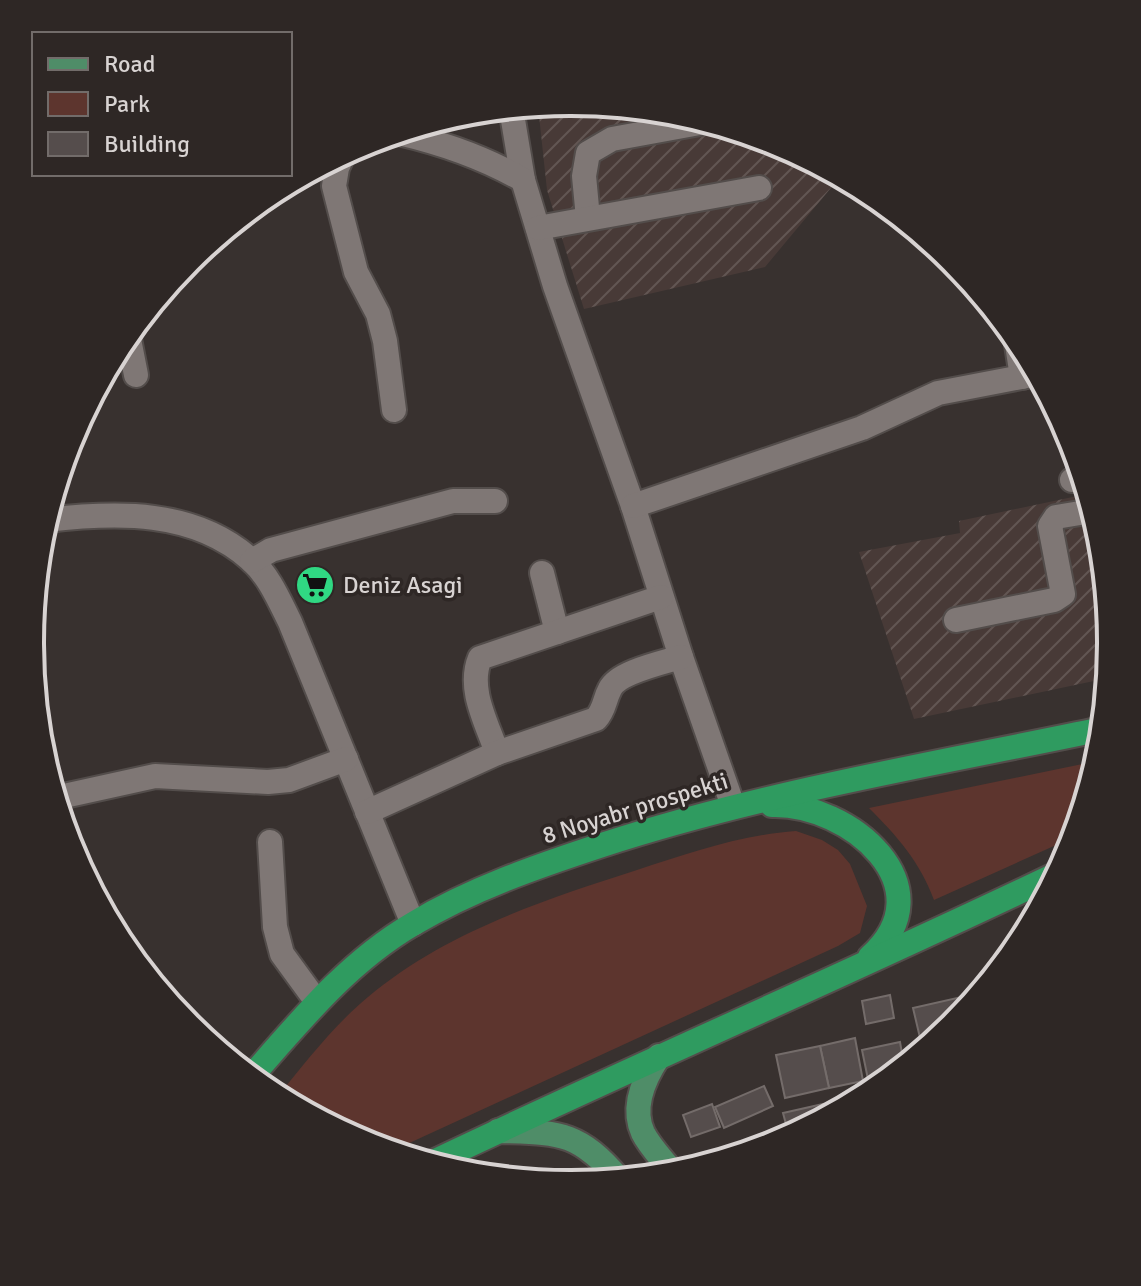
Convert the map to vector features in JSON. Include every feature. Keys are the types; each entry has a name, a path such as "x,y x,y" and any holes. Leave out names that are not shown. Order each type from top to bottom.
{"highway":[{"name":"8 Noyabr prospekti","path":"259,1068 344,975 413,924 491,885 662,825 733,806 1089,732"},
{"path":"733,806 784,805 829,815 870,844 885,861 899,900 898,919 890,936 856,969"},
{"path":"448,1155 1039,882"}],"main road":[{"path":"659,1056 646,1076 638,1112 642,1132 664,1161"},
{"path":"498,1131 562,1135 586,1145 608,1168"}],"street":[{"path":"513,120 523,180 555,286 633,506 733,806"},
{"path":"588,218 584,176 588,153 612,139 675,127"},
{"path":"421,138 501,167 523,180"},
{"path":"336,172 334,186 356,272 378,314 385,341 394,410"},
{"path":"538,228 759,188"},
{"path":"132,352 136,375"},
{"path":"633,506 862,428 938,393 1024,376"},
{"path":"252,561 271,550 410,511 453,501 495,501"},
{"path":"956,620 1054,600 1063,594 1050,526 1056,517 1080,513"},
{"path":"59,519 101,514 142,515 197,528 229,544 252,561 274,588 290,622 413,924"},
{"path":"542,573 557,632"},
{"path":"497,753 474,684 474,672 480,658 661,597"},
{"path":"367,812 497,753 596,719 604,710 610,689 618,678 681,657"},
{"path":"67,795 155,776 268,782 289,780 346,759"},
{"path":"270,842 275,927 282,954 317,1002"}],"shaded area":[{"path":"570,116 639,121 707,134 772,157 832,186 765,267 584,309 547,190 539,118"},
{"path":"1076,496 1087,540 1096,609 1096,681 914,719 859,552 960,533 959,521"}],"green space":[{"path":"1083,764 1057,845 934,900 907,850 869,808"},
{"path":"796,831 822,840 838,850 850,864 867,906 860,933 838,946 407,1144 338,1115 286,1086 355,1008 429,954 531,906 602,881 676,857"}],"building":[{"path":"890,995 894,1018 866,1024 862,1001"},
{"path":"959,998 920,1037 913,1008"},
{"path":"855,1038 863,1081 829,1088 820,1046"},
{"path":"900,1042 902,1052 868,1078 862,1050"},
{"path":"820,1046 829,1088 785,1098 776,1055"},
{"path":"764,1086 773,1106 724,1128 715,1107"},
{"path":"712,1104 720,1127 691,1137 683,1115"},
{"path":"823,1104 823,1105 786,1123 783,1113"}],"place":[{"name":"Deniz Asagi","path":"315,585"}]}
